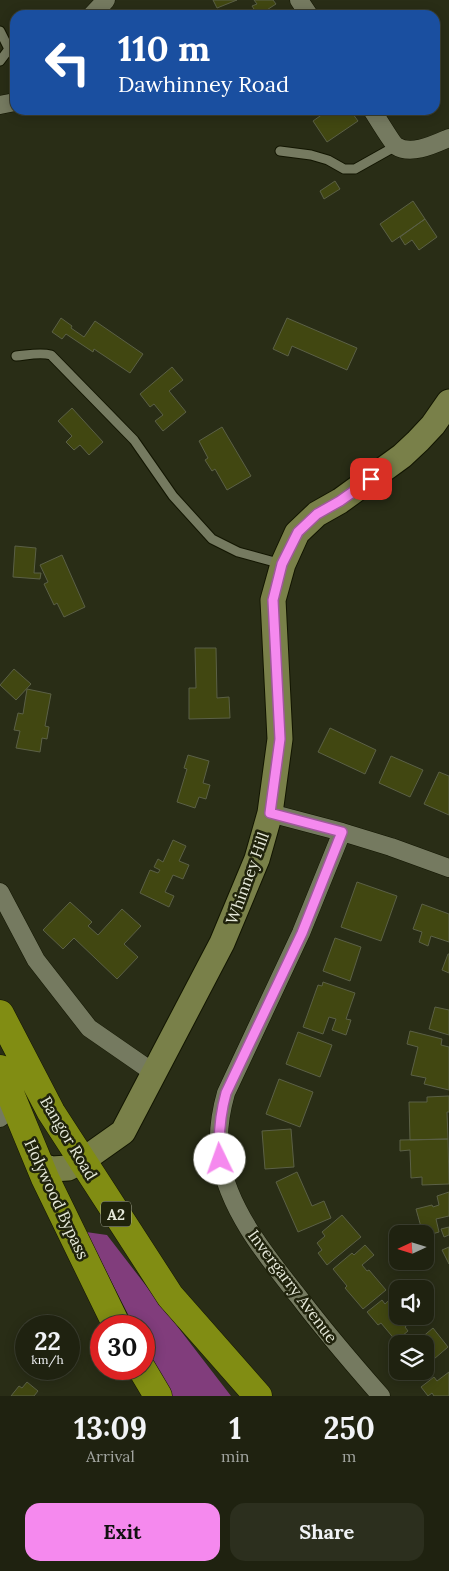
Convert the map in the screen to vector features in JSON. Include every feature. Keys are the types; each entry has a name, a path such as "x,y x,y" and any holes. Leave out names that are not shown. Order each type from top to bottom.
{"highway":[{"name":"Bangor Road","path":"0,1014 51,1112 75,1165 170,1296 258,1396"},
{"name":"Holywood Bypass","path":"0,1070 7,1112 40,1165 112,1315"},
{"path":"149,1380 158,1396"}],"street":[{"path":"97,10 106,0"},
{"path":"375,115 396,146 408,149 423,148 449,138"},
{"name":"Whinney Hill","path":"75,1165 123,1132 222,943 258,859 270,813 280,739 273,600 282,564 298,532 317,514 340,501 402,456 433,425 449,402"},
{"path":"270,813 391,847 449,868"},
{"name":"Invergarry Avenue","path":"342,832 302,933 226,1093 222,1109 219,1142 220,1159 225,1178 253,1237 332,1340 380,1396"},
{"path":"0,892 36,960 89,1028 154,1074"},
{"path":"40,1165 52,1169 75,1165 67,1208 71,1231"}],"lane":[{"path":"0,31 9,49 0,61"},
{"path":"280,150 328,160 344,169 356,169 396,146"},
{"path":"16,356 41,353 51,355 134,440 173,496 212,539 238,552 282,564"}],"shaded area":[{"path":"86,1232 107,1235 231,1396 169,1396 155,1369 155,1315 128,1315"}],"building":[{"path":"213,0 237,0 217,8"},
{"path":"254,0 273,0 276,4 267,10 252,10 254,9 252,6 257,4"},
{"path":"321,115 354,115 358,121 327,142 313,121"},
{"path":"335,181 340,189 324,199 320,191"},
{"path":"413,201 425,219 392,242 380,224"},
{"path":"425,219 437,237 419,250 412,240 405,245 400,237"},
{"path":"61,318 84,337 95,321 143,354 130,373 94,349 93,352 66,334 62,339 52,332"},
{"path":"287,318 357,348 347,370 292,346 288,356 273,349"},
{"path":"172,367 183,380 169,391 186,412 163,431 155,421 163,415 154,404 150,407 140,394"},
{"path":"72,408 103,442 89,455 80,445 74,450 66,442 72,436 58,421"},
{"path":"222,427 251,476 227,490 215,469 212,471 205,460 208,458 199,441"},
{"path":"15,546 36,548 34,573 41,573 40,579 13,577"},
{"path":"62,555 85,607 64,617 57,603 54,605 44,584 48,582 40,565"},
{"path":"195,648 216,648 217,698 229,697 230,718 189,719 189,688 196,688"},
{"path":"14,669 31,684 16,700 0,685"},
{"path":"27,689 51,694 45,726 49,727 47,739 42,738 40,752 16,748 20,731 14,730 18,713 23,714"},
{"path":"330,728 376,750 365,774 318,752"},
{"path":"188,755 209,761 203,783 210,785 206,799 199,797 195,808 177,802 187,769 184,768"},
{"path":"391,756 423,770 410,797 379,783"},
{"path":"439,772 449,776 449,815 424,804"},
{"path":"173,840 186,846 179,861 189,865 183,879 173,875 165,892 174,896 169,907 140,893 150,870 158,873 160,870 154,867 158,859 163,862"},
{"path":"357,882 397,896 381,941 341,927"},
{"path":"70,902 92,922 88,926 98,935 122,909 141,926 124,944 138,957 117,979 74,938 63,949 43,930"},
{"path":"422,904 449,914 449,942 431,936 428,946 419,942 422,932 413,929"},
{"path":"335,938 361,947 350,981 323,971"},
{"path":"449,954 449,973 442,970"},
{"path":"323,982 355,993 346,1019 351,1020 346,1035 332,1030 336,1019 329,1017 323,1034 303,1027 318,985 322,986"},
{"path":"435,1007 449,1010 449,1035 429,1029"},
{"path":"410,1031 442,1039 441,1045 449,1047 449,1090 424,1084 426,1078 411,1075 418,1047 407,1044"},
{"path":"298,1032 332,1045 320,1077 286,1064"},
{"path":"279,1079 313,1092 300,1127 266,1114"},
{"path":"449,1096 449,1112 447,1112 448,1139 410,1140 409,1102 427,1102 427,1097"},
{"path":"291,1129 294,1167 265,1169 262,1131"},
{"path":"448,1139 449,1184 422,1185 422,1177 411,1178 410,1150 400,1151 400,1140"},
{"path":"297,1172 312,1206 324,1201 331,1218 298,1232 276,1182"},
{"path":"449,1192 449,1216 436,1219 439,1232 434,1233 434,1225 420,1225 416,1209 439,1205 437,1196"},
{"path":"342,1215 361,1237 327,1265 318,1253 322,1250 317,1243 325,1236 322,1232"},
{"path":"449,1227 449,1235 444,1237 441,1229"},
{"path":"365,1245 374,1255 362,1265 367,1271 369,1270 386,1290 363,1309 345,1288 347,1286 333,1269"},
{"path":"449,1247 449,1264 442,1250"},
{"path":"382,1300 385,1304 389,1300 389,1325 407,1325 405,1327 408,1331 403,1335 391,1335 381,1323 378,1325 367,1312"},
{"path":"433,1328 448,1347 434,1359 434,1335 425,1335"},
{"path":"449,1372 449,1396 434,1396 432,1393 428,1396 421,1387 430,1380 434,1380 434,1377 437,1381"},
{"path":"27,1382 38,1391 34,1396 11,1396 19,1386 22,1388"}],"route":[{"path":"220,1159 220,1125 226,1093 302,933 342,832 270,813 280,739 273,600 282,564 298,532 317,514 340,501 371,479"}]}
